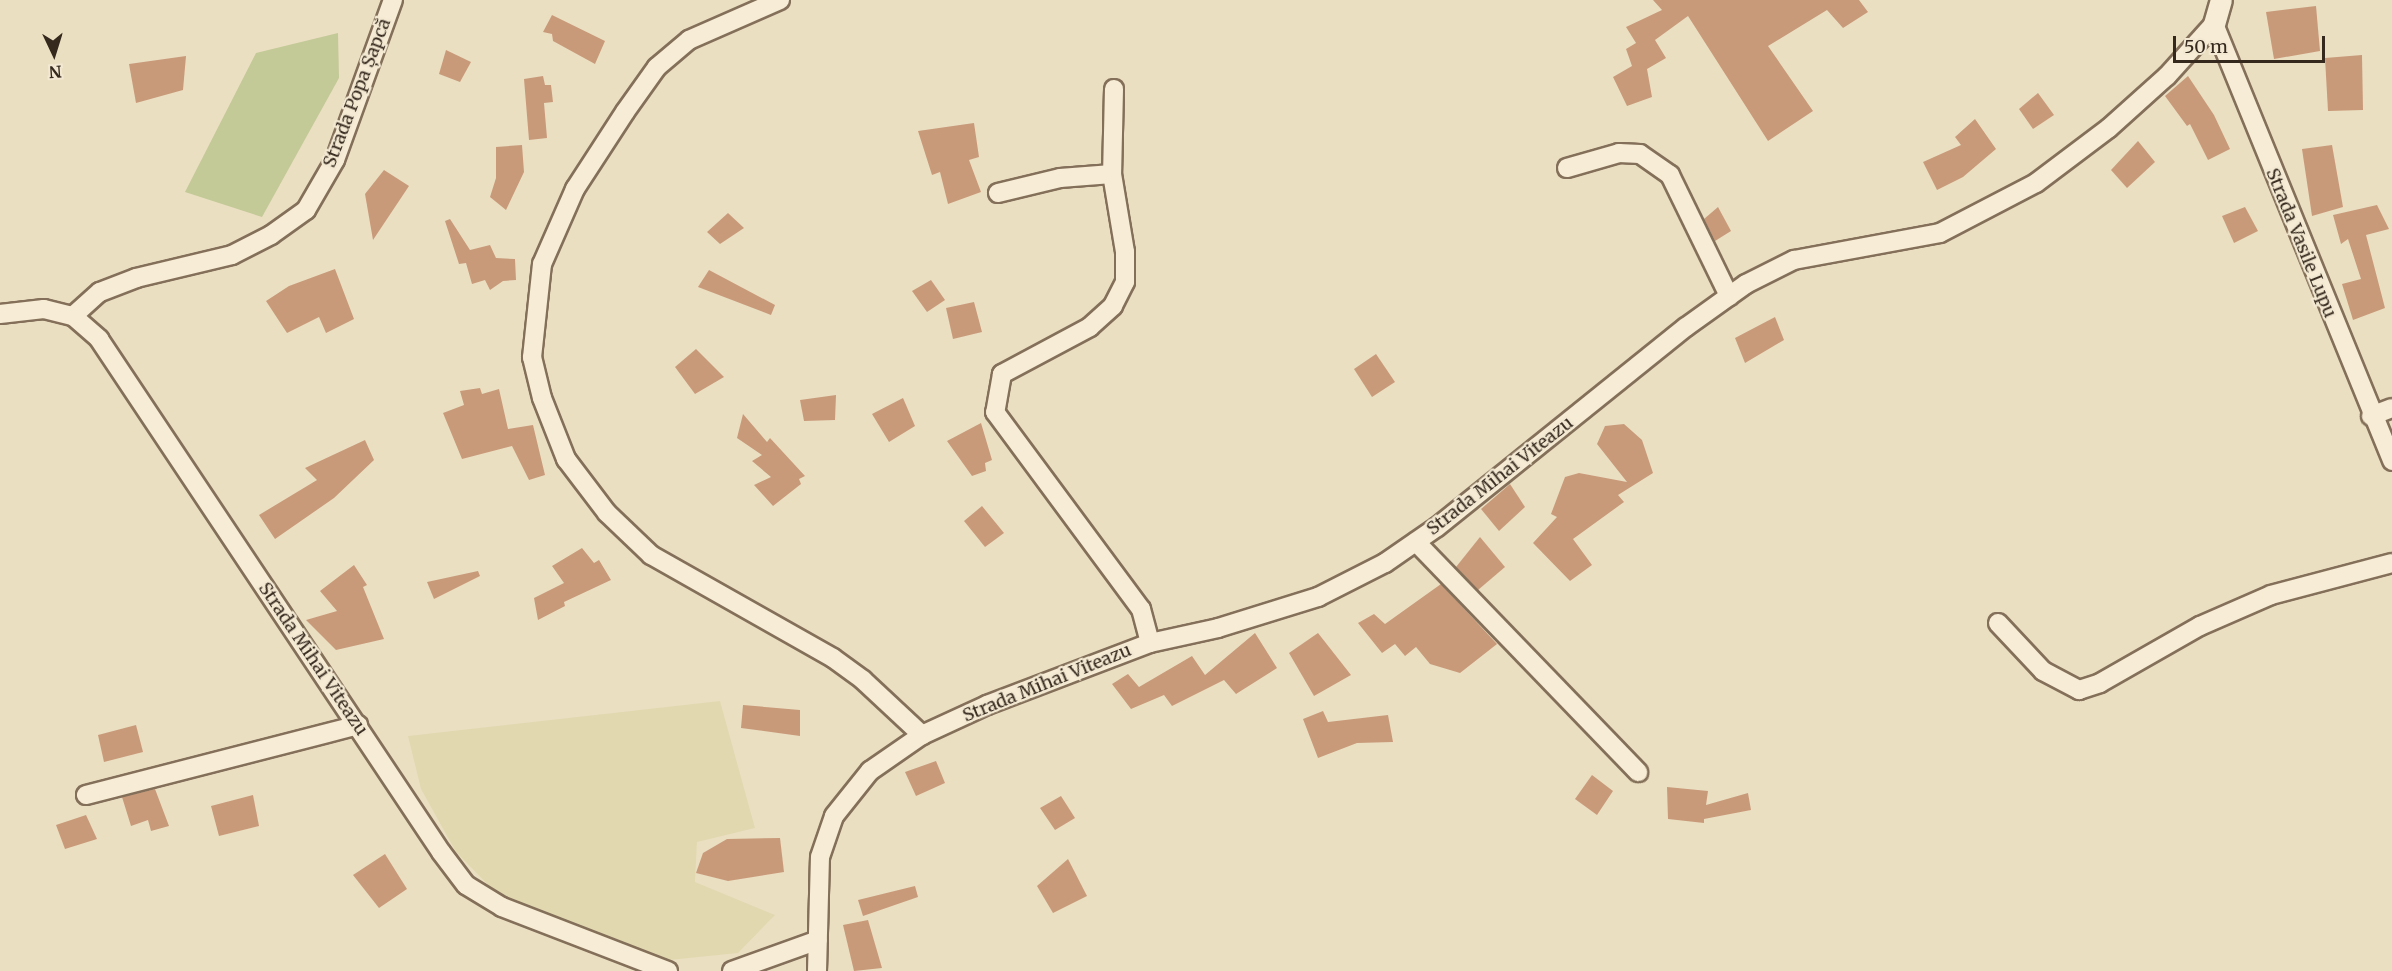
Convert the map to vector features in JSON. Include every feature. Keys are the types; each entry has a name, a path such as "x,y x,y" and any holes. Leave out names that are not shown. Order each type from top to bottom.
{"street":[{"name":"Strada Popa Șapcă","path":"73,316 100,292 136,278 232,255 271,235 306,210 335,160 393,0"},
{"path":"780,0 689,40 657,67 625,112 575,189 542,264 532,357 542,398 566,459 607,513 651,555 833,658 863,680 922,735"},
{"name":"Strada Mihai Viteazu","path":"817,971 820,857 834,816 870,771 922,735 987,705 1150,643 1218,628 1318,597 1385,563 1416,542 1729,296 1794,260 1940,234 2036,183 2126,113 2167,76 2214,24 2220,0"},
{"name":"Strada Vasile Lupu","path":"2214,24 2371,416 2392,461"},
{"path":"1114,89 1112,174 1125,252 1125,282 1113,306 1090,327 1002,374 995,412 1141,609 1150,643"},
{"path":"1567,168 1619,153 1640,154 1670,175 1729,296"},
{"path":"998,192 1060,178 1112,174"},
{"name":"Strada Mihai Viteazu","path":"0,314 44,309 73,316 99,339 466,885 502,907 668,971"},
{"path":"2371,416 2392,408"},
{"path":"1416,542 1638,772"},
{"path":"1998,623 2043,671 2061,684 2079,690 2100,683 2200,626 2271,595 2392,563"},
{"path":"86,795 358,725"},
{"path":"732,971 818,940"}],"shaded area":[{"path":"720,701 755,828 697,842 695,882 775,915 738,953 669,960 504,901 456,852 421,789 408,736"}],"green space":[{"path":"338,33 339,78 262,217 185,192 256,53"}],"building":[{"path":"1653,0 1859,0 1868,12 1843,28 1827,10 1768,46 1813,111 1768,141 1688,16 1655,40 1666,58 1647,69 1652,97 1627,106 1613,77 1632,66 1626,49 1636,43 1626,27 1662,10"},
{"path":"2316,6 2320,51 2274,59 2266,12"},
{"path":"552,15 605,41 595,64 553,41 552,34 543,32"},
{"path":"446,50 471,62 460,82 439,74"},
{"path":"2362,55 2363,110 2328,111 2325,58"},
{"path":"186,56 183,90 136,103 129,64"},
{"path":"543,76 545,85 551,85 553,102 544,103 547,138 529,140 524,79"},
{"path":"2188,76 2214,115 2230,149 2208,160 2190,124 2187,126 2165,96"},
{"path":"2038,93 2054,115 2033,129 2019,109"},
{"path":"1975,119 1996,149 1963,177 1937,190 1923,162 1961,145 1955,137"},
{"path":"974,123 979,157 969,160 981,192 948,204 940,172 932,175 918,131"},
{"path":"2138,141 2155,162 2127,188 2111,170"},
{"path":"522,145 524,172 506,210 490,197 496,178 496,147"},
{"path":"2332,145 2343,207 2312,216 2302,149"},
{"path":"384,170 409,186 373,240 365,194"},
{"path":"2377,205 2389,229 2366,235 2385,308 2353,320 2342,284 2361,279 2348,239 2341,244 2333,215"},
{"path":"1718,207 1731,231 1715,241 1704,219"},
{"path":"2245,207 2258,231 2234,243 2222,216"},
{"path":"728,213 744,228 720,244 707,232"},
{"path":"450,219 470,250 490,245 496,258 515,259 516,280 503,281 490,290 485,280 472,284 466,263 459,264 445,221"},
{"path":"335,269 354,319 326,333 319,317 287,333 266,301 289,286"},
{"path":"709,270 775,305 771,315 698,287"},
{"path":"931,280 945,300 927,312 912,291"},
{"path":"974,302 982,332 953,339 946,308"},
{"path":"1775,317 1784,340 1745,363 1735,338"},
{"path":"696,349 724,377 695,394 675,367"},
{"path":"1376,354 1395,382 1372,397 1354,369"},
{"path":"480,388 482,394 499,389 508,429 533,425 545,475 529,480 512,446 462,459 443,413 464,405 460,391"},
{"path":"836,395 835,420 804,421 800,400"},
{"path":"903,398 915,426 889,442 872,414"},
{"path":"743,414 767,442 770,438 805,476 799,479 801,484 773,506 754,485 771,477 752,461 762,455 737,438"},
{"path":"981,423 992,460 985,463 986,471 972,476 947,441"},
{"path":"1624,424 1642,440 1653,473 1618,495 1624,502 1573,539 1592,565 1570,581 1533,543 1557,517 1551,514 1565,477 1579,473 1627,482 1597,444 1605,426"},
{"path":"365,440 374,460 334,498 275,539 259,515 317,480 305,468"},
{"path":"1510,484 1525,507 1499,531 1481,509"},
{"path":"982,506 1004,533 985,547 964,521"},
{"path":"1480,537 1505,567 1478,590 1456,567"},
{"path":"582,548 594,563 599,560 611,580 564,602 565,606 538,620 534,598 564,583 552,566"},
{"path":"354,565 367,585 363,587 384,639 336,650 306,620 337,611 320,591"},
{"path":"478,571 480,576 434,599 427,582"},
{"path":"1441,584 1497,644 1460,673 1430,664 1416,647 1405,656 1395,644 1382,653 1358,623 1374,614 1385,624"},
{"path":"1255,633 1277,668 1236,694 1224,680 1172,706 1164,695 1131,709 1112,684 1128,674 1139,687 1192,656 1205,675"},
{"path":"1318,633 1351,675 1314,696 1289,653"},
{"path":"743,705 800,710 800,736 741,728"},
{"path":"1323,711 1328,722 1388,715 1393,742 1357,743 1318,758 1303,719"},
{"path":"136,725 143,752 104,762 98,735"},
{"path":"936,761 945,783 916,796 905,772"},
{"path":"1592,775 1613,791 1597,815 1575,799"},
{"path":"1667,787 1708,791 1706,805 1748,793 1751,810 1704,819 1704,823 1668,819"},
{"path":"155,789 169,826 151,831 148,820 131,826 122,797"},
{"path":"253,795 259,826 219,836 211,806"},
{"path":"1061,796 1075,818 1055,830 1040,808"},
{"path":"86,815 97,839 65,849 56,825"},
{"path":"780,838 784,872 728,881 696,873 703,853 727,839"},
{"path":"385,854 407,889 379,908 353,875"},
{"path":"1068,859 1087,896 1053,913 1037,886"},
{"path":"915,886 918,897 863,916 858,900"},
{"path":"868,920 882,968 854,971 843,925"}]}
